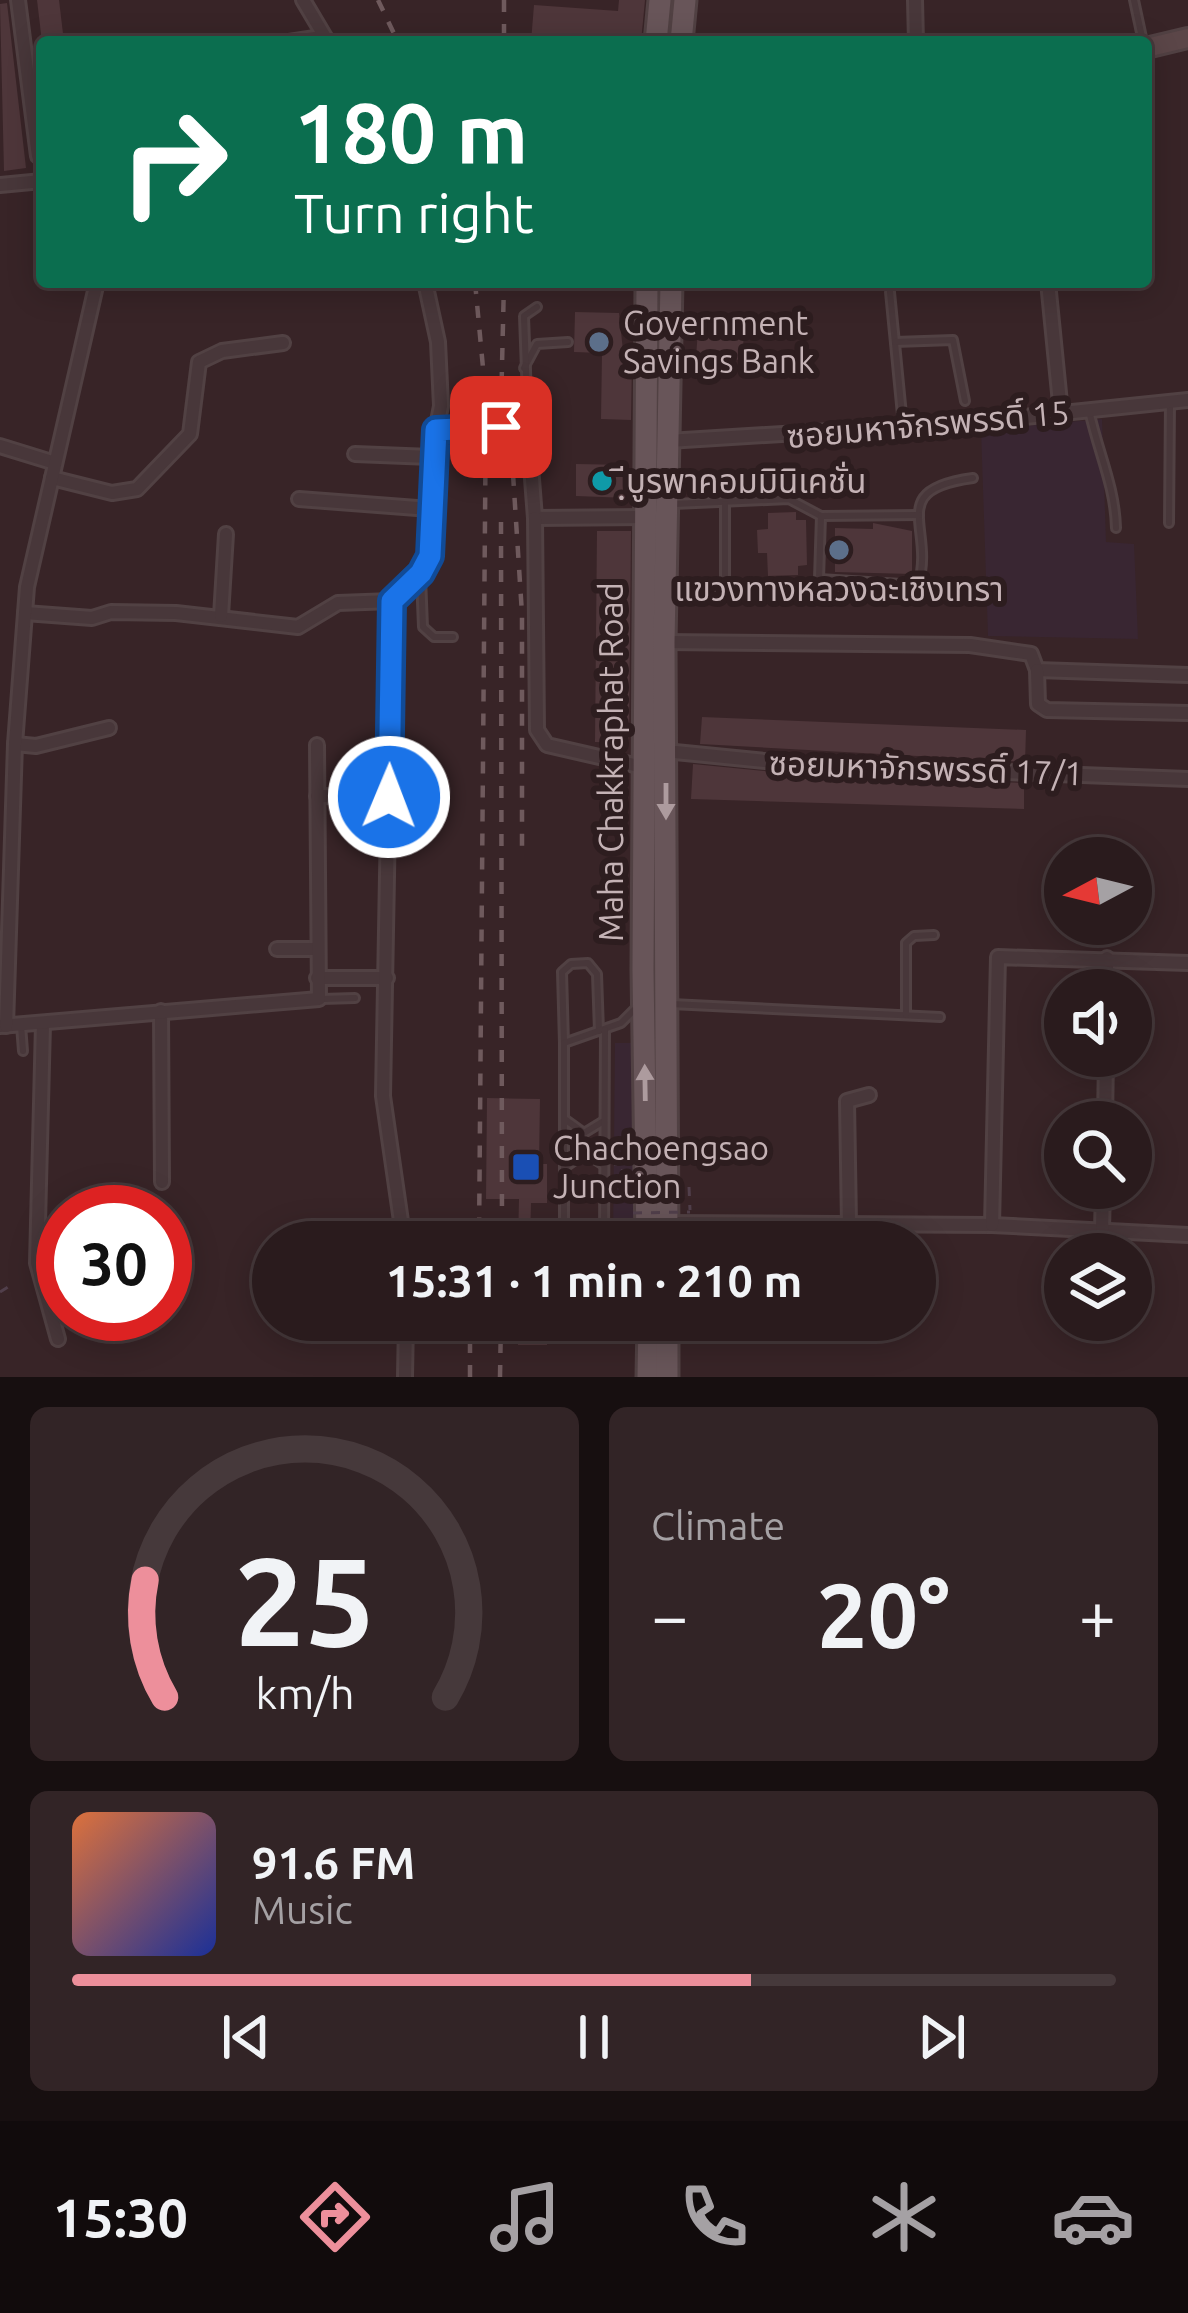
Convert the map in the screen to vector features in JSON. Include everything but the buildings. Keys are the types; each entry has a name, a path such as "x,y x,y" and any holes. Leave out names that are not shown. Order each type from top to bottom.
{"main road":[{"path":"657,36 660,0"},
{"path":"682,36 685,0"},
{"name":"Maha Chakkraphat Road","path":"647,288 643,767 647,1221"},
{"name":"Maha Chakkraphat Road","path":"667,1221 664,642 671,288"},
{"path":"648,1377 653,1341"},
{"path":"660,1341 667,1377"}],"street":[{"path":"18,0 36,140"},
{"path":"303,0 325,36"},
{"path":"915,0 916,36"},
{"path":"1152,44 1188,38"},
{"path":"0,185 36,182"},
{"path":"96,288 25,613 15,744 9,1025 319,999 317,745"},
{"path":"25,613 221,616 298,627 338,603 392,601 421,573 430,556 430,457 441,406 438,342 426,288"},
{"path":"1049,288 1061,413"},
{"path":"52,478 112,493 137,489 190,434 199,362 222,351 283,343"},
{"name":"ซอยมหาจักรพรรดิ์ 15","path":"668,440 903,426 1188,400"},
{"path":"436,430 528,427 536,518 537,730 547,745 643,767"},
{"path":"0,446 55,463"},
{"path":"355,454 430,457"},
{"path":"299,499 430,508"},
{"path":"536,518 645,517"},
{"path":"221,616 226,534"},
{"path":"392,601 385,1124 401,1221"},
{"path":"664,642 970,645 1031,654 1037,670 1038,704 1047,710 1188,713"},
{"path":"1037,670 1188,675"},
{"path":"15,744 36,746 110,728"},
{"name":"ซอยมหาจักรพรรดิ์ 17/1","path":"665,752 840,766 1188,778"},
{"path":"317,796 389,797"},
{"path":"277,949 317,949"},
{"path":"992,1225 995,963 1007,953 1188,963"},
{"path":"1107,958 1107,969"},
{"path":"317,978 386,978"},
{"path":"161,1011 162,1182"},
{"path":"39,1185 44,1024"},
{"path":"848,1221 848,1101 869,1095"},
{"path":"1102,1209 1102,1230"},
{"path":"936,1225 1188,1235"},
{"path":"405,1377 406,1341"}],"lane":[{"path":"1134,0 1142,36"},
{"path":"890,292 903,426"},
{"path":"528,427 524,316 537,307"},
{"path":"895,342 953,340 965,400"},
{"path":"524,368 537,344 568,342"},
{"path":"1169,523 1170,402"},
{"path":"1089,410 1100,462 1113,481 1116,528"},
{"path":"819,579 918,585 919,515 936,483 973,478"},
{"path":"667,504 789,499 821,516 919,515"},
{"path":"725,503 725,589"},
{"path":"665,588 804,593 819,579 821,516"},
{"path":"421,573 423,627 434,638 453,637"},
{"path":"906,1016 906,943 914,935 934,935"},
{"path":"564,1221 562,972 572,964 594,966 602,1030 604,1221"},
{"path":"564,1043 621,1023 639,1004 643,970"},
{"path":"319,999 355,998"},
{"path":"667,1004 940,1017"},
{"path":"9,1025 23,1051"},
{"path":"565,1116 573,1130 584,1133 596,1130 604,1114"},
{"path":"564,1173 573,1157 585,1153 596,1158 604,1174"}],"path":[{"path":"616,1139 616,1170 625,1170 632,1180"},
{"path":"633,1214 690,1212 689,1187"},
{"path":"0,1292 8,1287"}],"shaded area":[{"path":"1102,419 1106,542 1134,544 1138,639 988,636 981,430"},
{"path":"615,1043 637,1043 635,1221 613,1221"}],"railway":[{"path":"378,0 395,36"},
{"path":"504,0 504,36"},
{"path":"476,288 486,400 479,1221"},
{"path":"501,408 504,288"},
{"path":"513,474 522,614 522,852"},
{"path":"501,522 502,1221"},
{"path":"470,1341 470,1377"},
{"path":"500,1377 501,1341"}],"place":[{"name":"Government Savings Bank","path":"599,342"},
{"name":"ฺีบูรพาคอมมินิเคชั่น","path":"602,481"},
{"name":"แขวงทางหลวงฉะเชิงเทรา","path":"839,550"},
{"name":"Chachoengsao Junction","path":"526,1167"}],"route":[{"path":"389,797 392,601 421,573 430,556 430,457 436,430 501,427"}]}
